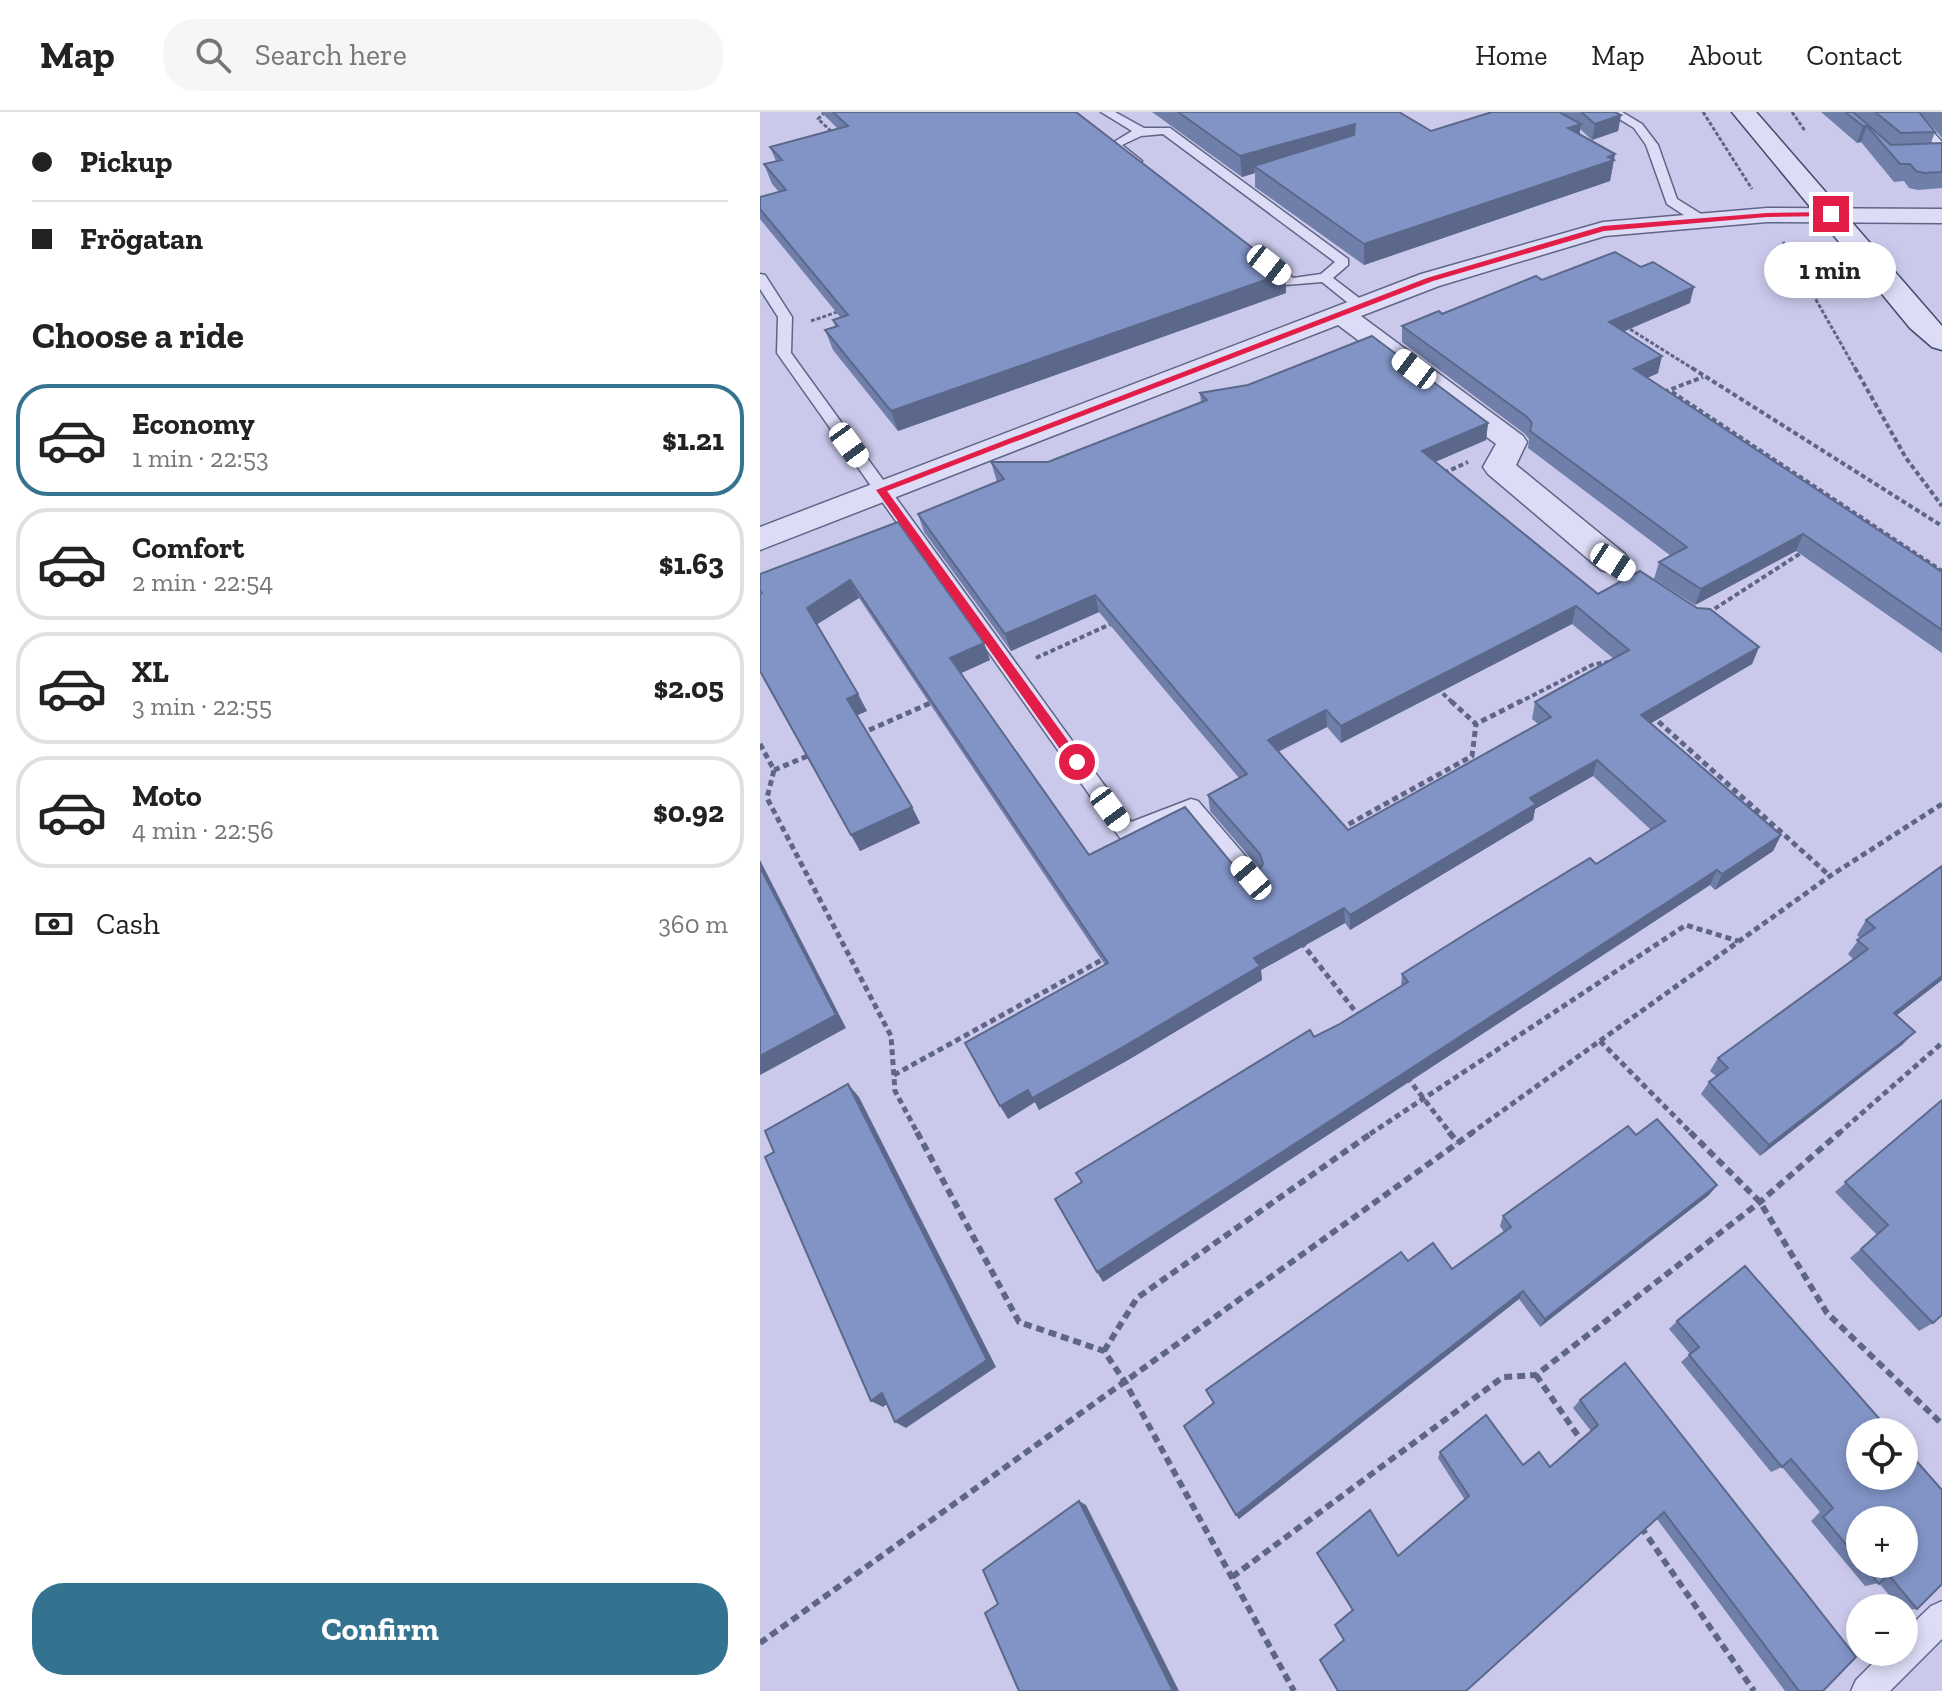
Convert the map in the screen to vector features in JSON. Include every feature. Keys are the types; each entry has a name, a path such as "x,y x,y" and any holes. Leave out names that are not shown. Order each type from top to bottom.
{"main road":[{"path":"1744,112 1920,322 1942,341"}],"street":[{"path":"760,539 1352,310 1473,266 1603,229 1767,215 1942,216"},
{"path":"1352,310 1512,442 1499,467 1619,566"}],"lane":[{"path":"1614,112 1638,126 1652,145 1671,201 1701,220"},
{"path":"1909,112 1942,150 1926,156"},
{"path":"1114,113 1142,132"},
{"path":"1148,171 1115,145 1122,138 1142,132 1153,129 1166,131 1246,183 1343,262 1325,278 1290,282 1254,254"},
{"path":"760,278 785,317 784,353 1127,832 1191,807 1251,878"},
{"path":"1325,278 1352,310"},
{"path":"1867,1691 1942,1617"}],"path":[{"path":"825,112 818,119 836,136"},
{"path":"1703,112 1767,215 1906,458 1942,506"},
{"path":"785,330 844,310"},
{"path":"1614,320 1942,526"},
{"path":"1657,394 1703,377"},
{"path":"1671,391 1942,571"},
{"path":"1440,475 1512,442"},
{"path":"1845,523 1859,515"},
{"path":"1699,619 1805,550"},
{"path":"1009,670 1122,619"},
{"path":"1476,724 1594,664 1618,661"},
{"path":"1594,664 1606,674"},
{"path":"1431,682 1476,724"},
{"path":"848,739 936,701"},
{"path":"1641,706 1830,876"},
{"path":"1333,832 1472,756 1476,724"},
{"path":"760,744 774,770 767,798 891,1036 895,1091 1019,1322 1104,1351 1125,1382 1294,1691"},
{"path":"774,770 818,751"},
{"path":"760,1643 1830,876 1942,804"},
{"path":"1104,1351 1137,1298 1422,1097 1686,925 1739,942"},
{"path":"1298,939 1365,1024"},
{"path":"894,1075 1113,954"},
{"path":"1600,1041 1760,1202 1827,1313 1942,1423"},
{"path":"1232,1577 1503,1377 1536,1375 1760,1202 1942,1043"},
{"path":"1403,1073 1458,1143"},
{"path":"1536,1375 1588,1450"},
{"path":"1632,1514 1754,1691"}],"building":[{"path":"833,112 1076,112 1285,273 891,411 825,330 838,326 833,320 848,315 760,209 760,197 786,190 764,164 782,160 770,147 848,126"},
{"path":"1178,112 1399,112 1431,131 1492,112 1559,112 1581,124 1568,128 1615,154 1608,157 1614,160 1364,244 1254,166 1354,135 1355,124 1240,156"},
{"path":"1581,112 1615,112 1621,115 1595,124"},
{"path":"1845,112 1853,112 1891,145 1942,143 1942,172 1924,173 1916,171 1910,164 1900,164 1867,126"},
{"path":"1875,112 1919,112 1935,132 1901,133"},
{"path":"1615,252 1641,267 1653,262 1694,287 1609,322 1662,356 1634,369 1942,572 1942,630 1803,534 1701,589 1659,562 1687,547 1530,431 1532,423 1527,417 1402,326 1439,311 1442,314 1536,276 1542,280"},
{"path":"1372,336 1488,423 1422,451 1598,594 1640,571 1697,608 1710,609 1759,647 1641,715 1781,835 1722,874 1717,870 1097,1272 1055,1199 1082,1182 1076,1173 1310,1030 1314,1037 1338,1025 1408,982 1402,974 1480,925 1590,858 1596,864 1665,821 1597,760 1530,798 1536,804 1350,915 1344,908 1254,958 1260,966 1123,1047 1032,1098 1028,1090 1000,1106 965,1043 1108,963 850,580 807,608 858,694 847,699 912,807 851,835 760,671 760,574 898,522 984,643 950,658 1089,855 1185,807 1238,871 1248,874 1258,871 1263,864 1260,854 1208,795 1247,774 1095,595 1005,634 918,514 1004,479 991,462 1048,462 1207,400 1200,393 1248,385","holes":["1576,606 1629,650 1535,702 1551,717 1348,830 1268,740 1326,710 1341,726"]},
{"path":"1942,866 1942,976 1894,1013 1915,1032 1769,1145 1709,1082 1728,1068 1718,1058 1868,949 1857,940 1875,928 1866,920"},
{"path":"760,867 836,1015 760,1056"},
{"path":"848,1084 987,1360 895,1422 882,1393 871,1401 765,1157 774,1152 765,1131"},
{"path":"1942,1100 1942,1315 1933,1323 1861,1249 1888,1225 1845,1182"},
{"path":"1657,1119 1717,1185 1545,1319 1523,1291 1236,1515 1184,1426 1214,1403 1206,1390 1401,1252 1408,1261 1433,1243 1452,1269 1511,1227 1503,1216 1628,1126 1636,1135"},
{"path":"1745,1266 1879,1418 1846,1418 1846,1490 1918,1490 1918,1463 1942,1490 1942,1584 1918,1608 1918,1594 1905,1594 1891,1578 1918,1578 1918,1506 1846,1506 1846,1544 1823,1517 1833,1508 1791,1459 1782,1467 1689,1355 1699,1347 1677,1321"},
{"path":"1625,1363 1846,1644 1847,1666 1823,1691 1799,1691 1664,1512 1466,1691 1338,1691 1320,1660 1344,1640 1335,1625 1353,1610 1317,1553 1370,1510 1398,1556 1469,1496 1440,1452 1486,1415 1523,1465 1539,1452 1550,1467 1598,1425 1580,1400"},
{"path":"1079,1501 1173,1691 1019,1691 985,1613 998,1604 983,1570"}],"route":[{"path":"1077,762 881,490 1430,280 1501,257 1603,229 1767,215 1831,214"}]}
